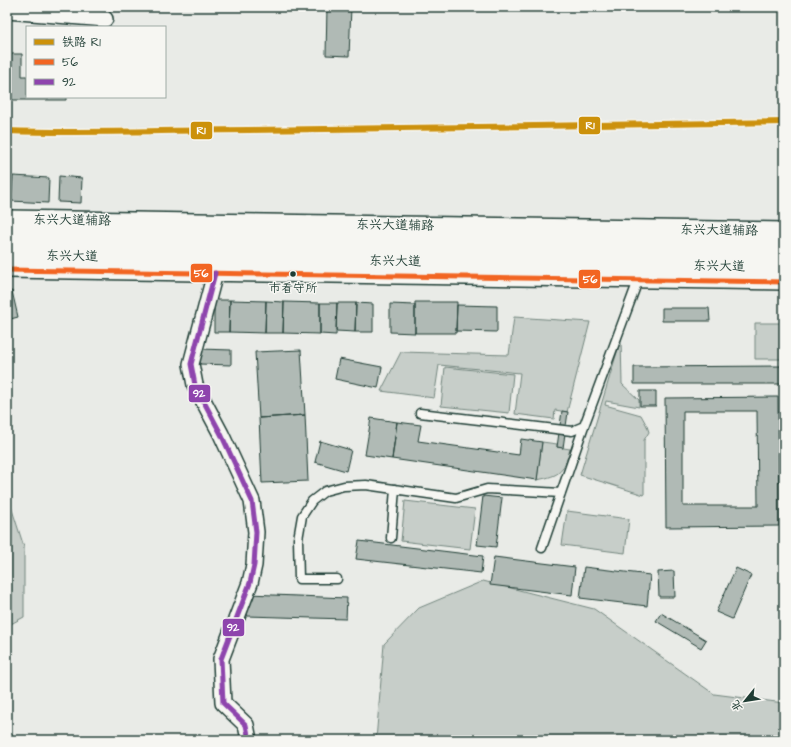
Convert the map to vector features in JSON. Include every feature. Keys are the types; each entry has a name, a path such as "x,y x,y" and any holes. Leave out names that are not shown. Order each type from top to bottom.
{"main road":[{"name":"东兴大道","path":"10,223 50,234 247,238 501,233 643,259 784,246"},
{"name":"东兴大道","path":"7,254 460,261 643,259 784,266"}],"street":[{"path":"7,11 105,19"},
{"path":"216,221 247,238"},
{"name":"东兴大道辅路","path":"10,223 216,221 501,233 784,230"},
{"path":"121,256 150,272"},
{"path":"7,270 499,278 643,259 784,282"},
{"path":"333,275 371,260"},
{"path":"460,261 499,278"},
{"path":"215,273 191,364 195,385 224,440 252,501 256,547 254,565 244,600 236,617 222,659 223,703 246,725 249,740"}],"lane":[{"path":"542,548 643,259"},
{"path":"420,413 572,431 584,426"},
{"path":"337,579 299,579 298,539 302,516 312,501 325,491 344,486 366,485 456,498 488,489 561,493"},
{"path":"391,538 395,489"}],"shaded area":[{"path":"514,317 590,322 567,412 555,410 554,419 515,414 520,373 439,365 434,398 381,391 401,352 509,355"},
{"path":"755,323 784,323 784,359 755,359"},
{"path":"621,339 622,384 639,400 639,407 606,401 605,405 641,415 647,426 649,432 644,440 644,495 580,475"},
{"path":"445,367 513,374 509,413 441,406"},
{"path":"542,442 557,444 557,447 570,449 560,472 537,480"},
{"path":"7,494 24,547 24,617 7,626"},
{"path":"405,501 475,509 470,549 401,541"},
{"path":"567,511 629,519 625,553 562,545"},
{"path":"483,581 594,609 714,694 784,703 784,740 376,740 384,644 419,608"}],"building":[{"path":"65,7 93,7 93,11 65,11"},
{"path":"327,7 351,7 349,56 326,55"},
{"path":"7,54 22,54 22,76 26,76 26,98 66,98 66,100 7,100"},
{"path":"13,176 49,178 48,203 11,201"},
{"path":"59,176 82,178 81,203 58,202"},
{"path":"12,291 18,317 7,320 7,292"},
{"path":"214,300 230,300 229,332 214,332"},
{"path":"230,300 266,301 265,333 229,332"},
{"path":"266,301 284,302 283,333 265,333"},
{"path":"284,302 320,303 320,334 283,333"},
{"path":"415,302 457,302 456,333 415,333"},
{"path":"320,303 337,303 336,335 320,334"},
{"path":"337,303 356,303 355,332 336,331"},
{"path":"356,303 373,304 373,332 355,332"},
{"path":"390,304 415,305 415,333 390,332"},
{"path":"457,305 497,306 497,332 456,331"},
{"path":"662,308 709,308 710,321 662,321"},
{"path":"200,349 231,350 231,365 200,364"},
{"path":"301,350 305,415 259,418 255,352"},
{"path":"339,359 382,367 378,388 335,379"},
{"path":"784,366 784,384 634,384 634,367"},
{"path":"640,391 656,391 656,406 640,406"},
{"path":"778,397 779,526 666,527 665,398","holes":["683,411 757,411 758,506 683,506"]},
{"path":"562,411 568,412 563,448 557,447"},
{"path":"305,415 308,481 262,483 259,418"},
{"path":"371,418 397,422 392,459 365,455"},
{"path":"397,422 421,425 418,441 519,455 521,439 542,442 537,480 392,459"},
{"path":"320,441 351,450 346,471 315,462"},
{"path":"483,496 502,498 496,547 477,545"},
{"path":"359,541 483,556 481,573 356,559"},
{"path":"494,557 575,567 572,595 490,585"},
{"path":"584,567 650,575 647,606 580,598"},
{"path":"736,568 751,575 732,619 716,612"},
{"path":"674,571 675,597 659,597 658,572"},
{"path":"248,594 347,598 346,619 247,616"},
{"path":"661,613 706,640 701,648 656,621"}],"rail line":[{"name":"R1","path":"7,131 98,132 784,122"}],"transit line":[{"name":"56","path":"7,270 784,282"},
{"name":"92","path":"215,273 191,364 195,385 221,434 252,501 256,532 254,565 250,583 221,659 223,703 246,725 249,740"}],"place":[{"name":"巿看守所","path":"293,274"}]}
